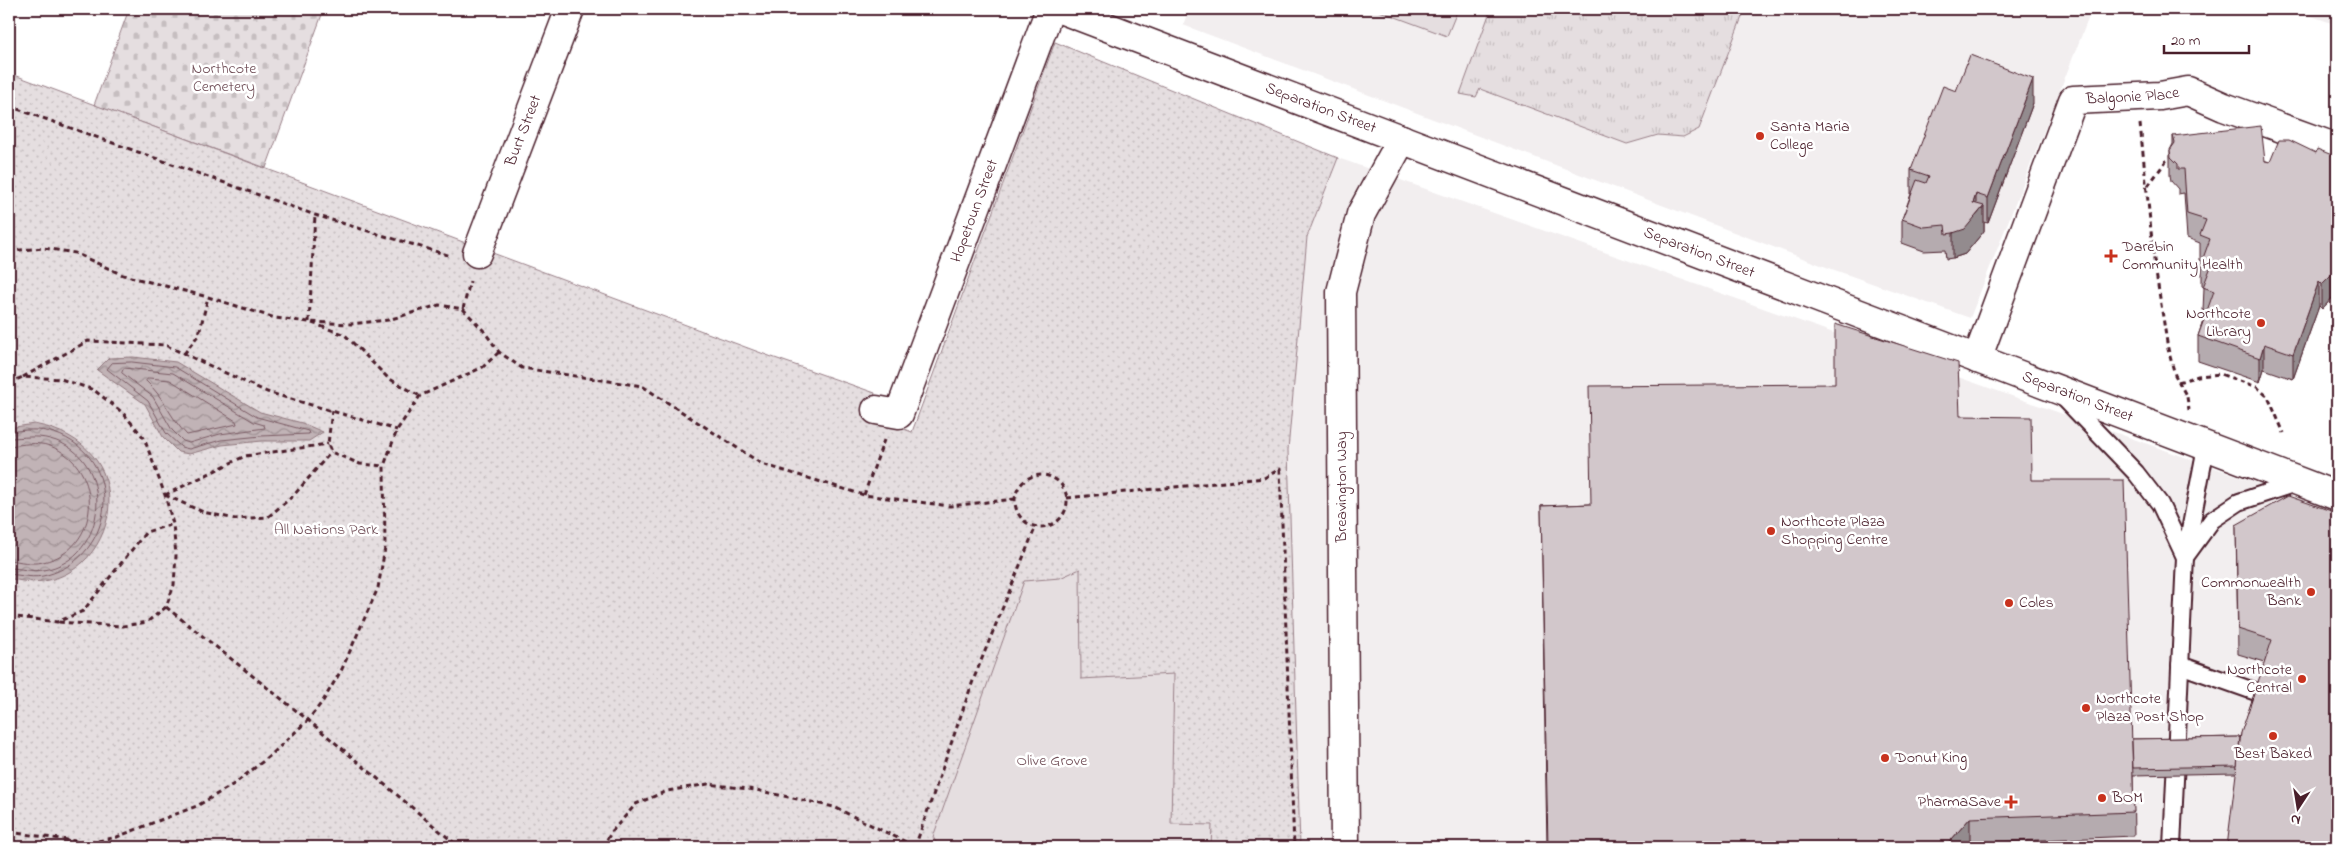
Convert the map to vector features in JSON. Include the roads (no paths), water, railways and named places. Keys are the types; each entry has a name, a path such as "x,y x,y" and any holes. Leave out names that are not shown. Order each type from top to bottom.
{"street":[{"name":"Burt Street","path":"477,252 570,9"},
{"name":"Hopetoun Street","path":"894,420 1050,9"},
{"name":"Separation Street","path":"1060,9 2337,496"},
{"name":"Balgonie Place","path":"1977,359 2073,100 2160,96 2188,91 2224,107 2337,148"},
{"name":"Breavington Way","path":"1345,847 1341,292 1361,214 1402,139"}],"lane":[{"path":"2056,389 2136,473 2160,504 2185,557"},
{"path":"2172,847 2185,557 2206,446"},
{"path":"2185,557 2212,520 2239,502 2299,482"},
{"path":"2180,666 2262,694"}],"water":[{"path":"133,357 176,362 260,412 302,423 323,432 309,441 262,441 222,445 189,454 178,452 163,437 145,404 97,370 109,358"},
{"path":"34,424 73,439 98,462 108,491 107,521 94,549 73,570 44,581 9,578 9,428"}],"place":[{"name":"Santa Maria College","path":"1760,136"},
{"name":"Darebin Community Health","path":"2111,256"},
{"name":"Northcote Library","path":"2261,323"},
{"name":"Northcote Plaza Shopping Centre","path":"1771,531"},
{"name":"Commonwealth Bank","path":"2311,592"},
{"name":"Coles","path":"2009,603"},
{"name":"Northcote Central","path":"2302,679"},
{"name":"Northcote Plaza Post Shop","path":"2086,708"},
{"name":"Best Baked","path":"2273,736"},
{"name":"Donut King","path":"1885,758"},
{"name":"BOM","path":"2102,798"},
{"name":"PharmaSave","path":"2011,802"}],"park label":[{"name":"Northcote Cemetery","path":"224,78"},
{"name":"All Nations Park","path":"326,530"},
{"name":"Olive Grove","path":"1052,761"}]}
